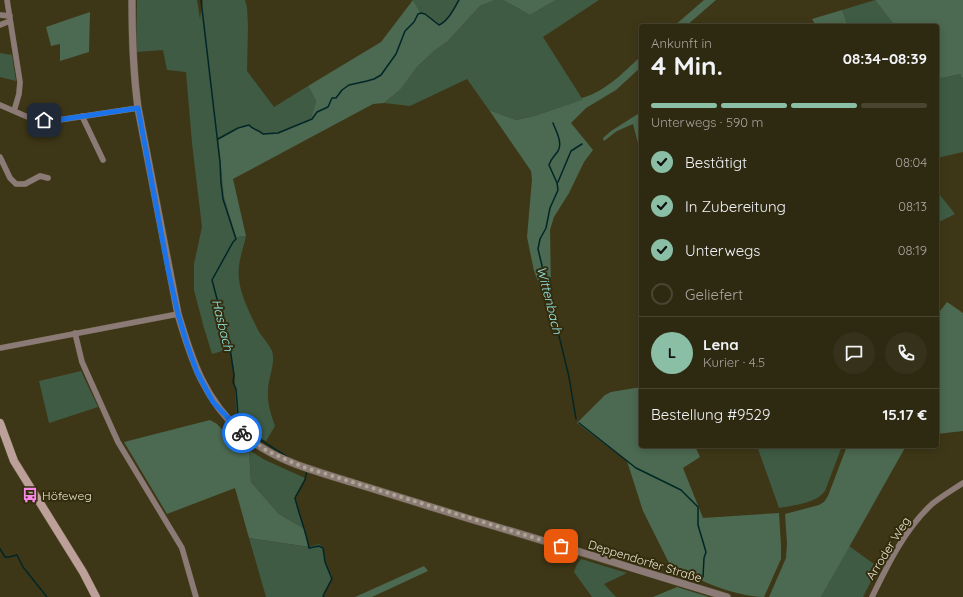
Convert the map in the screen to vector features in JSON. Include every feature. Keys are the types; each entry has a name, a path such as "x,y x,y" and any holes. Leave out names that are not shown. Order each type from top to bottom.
{"main road":[{"path":"0,423 14,461 83,572 96,597"}],"street":[{"path":"7,0 20,89 14,111"},
{"name":"Deppendorfer Straße","path":"132,0 132,47 138,108 178,314 197,372 213,402 242,434 277,456 306,468 412,502 727,597"},
{"path":"0,15 10,19"},
{"path":"0,25 10,19"},
{"path":"0,105 30,118 44,120 58,120 138,108"},
{"path":"82,116 103,160"},
{"path":"0,157 10,178 16,184 24,184 40,176 48,178"},
{"path":"0,348 178,314"},
{"path":"76,333 82,362 118,442 182,548 196,597"},
{"name":"Arroder Weg","path":"872,597 885,570 912,528 933,504 948,492 963,483"}],"green space":[{"path":"137,0 197,0 200,19 203,0 245,0 247,7 248,27 247,71 274,107 308,86 316,101 311,118 278,132 263,134 259,130 237,127 218,138 224,197 236,237 246,236 239,266 239,283 241,291 258,330 271,348 273,356 268,386 268,400 275,426 266,441 242,426 238,418 234,371 230,346 222,351 212,354 204,328 194,290 194,264 202,227 192,143 186,72 167,70 163,50 136,52"},
{"path":"413,0 458,0 448,18 439,25 420,12"},
{"path":"413,0 420,12 439,25 448,18 458,0 495,0 480,6 448,41 434,51 417,67 401,89 384,103 373,104 233,179 246,236 236,237 224,197 218,138 237,127 248,125 263,134 278,132 311,118 316,101 308,86 381,42"},
{"path":"495,0 503,0 530,15 556,0 599,0 543,37 583,100 534,116 516,120 489,110 467,79 410,106 384,103 401,89 417,67 434,51 448,41 480,6"},
{"path":"503,0 556,0 530,15"},
{"path":"704,0 716,0 688,24 676,24"},
{"path":"875,0 893,24 847,24 842,10"},
{"path":"875,0 963,0 963,77 961,77 961,74 939,79 939,24 893,24"},
{"path":"842,10 847,24 815,24 812,19"},
{"path":"90,12 89,52 60,61 60,44 51,46 46,27"},
{"path":"0,53 12,55 16,81 0,77"},
{"path":"639,58 639,69 616,90 586,108 571,123 593,150 584,162 569,193 554,217 550,230 551,286 550,289 542,291 534,271 527,237 532,179 531,171 489,110 516,120 534,116 582,100 582,98 599,91 614,81"},
{"path":"961,74 961,77 963,77 963,152 939,158 939,79"},
{"path":"639,113 639,147 633,124 617,131 604,141 603,138 611,131"},
{"path":"939,193 940,195 955,214 939,222"},
{"path":"947,302 963,313 963,431 939,434 939,312"},
{"path":"81,371 98,407 49,423 39,381"},
{"path":"639,387 639,448 696,448 700,457 683,468 703,518 779,513 781,559 764,597 745,595 731,591 689,575 673,571 643,511 627,461 577,423 605,395 611,392"},
{"path":"210,420 217,424 230,438 249,450 251,482 279,514 304,529 309,547 249,538 235,488 167,514 124,442"},
{"path":"758,448 841,448 825,491 821,495 816,499 804,503 779,508"},
{"path":"846,448 905,448 821,597 769,597 786,558 787,543 785,514 819,505 824,502 828,496"},
{"path":"249,450 265,460 305,478 295,496 305,530 279,514 251,482"},
{"path":"249,538 309,547 319,544 323,547 325,561 332,577 323,594 324,597 266,597"},
{"path":"849,546 878,567 863,597 821,597"},
{"path":"581,559 627,573 604,584 616,597 592,597 574,572"},
{"path":"424,566 428,571 372,597 355,597"},
{"path":"677,587 709,597 653,597"}],"waterway":[{"name":"Hasbach","path":"201,0 223,199 236,239 212,280 230,348 238,416 240,426 289,458"},
{"path":"218,139 238,128 249,125 263,134 278,133 312,119 317,112 328,107 332,98 336,98 342,90 349,85 374,79 381,75 396,54 405,31 414,22 418,14 425,14 439,25 448,18 459,0"},
{"name":"Wittenbach","path":"553,123 560,144 558,151 549,165 557,183 558,190 550,208 546,228 540,239 538,249 569,377 576,419"},
{"name":"Wittenbach","path":"558,182 571,151 582,144"},
{"name":"Wittenbach","path":"579,423 636,468 681,490 698,507 698,525 706,552 704,558 703,577"},
{"name":"Hasbach","path":"307,470 305,480 295,498 309,548 319,546 323,548 325,562 332,579 323,596 324,597"},
{"path":"0,549 5,557 17,555 23,567 47,597"}],"way so far":[{"path":"242,433 267,451 303,467 412,502 561,546"}],"place":[{"name":"Höfeweg","path":"30,495"}],"route":[{"path":"44,120 52,121 138,108 168,269 178,314 187,344 197,372 213,402 242,433"}]}
